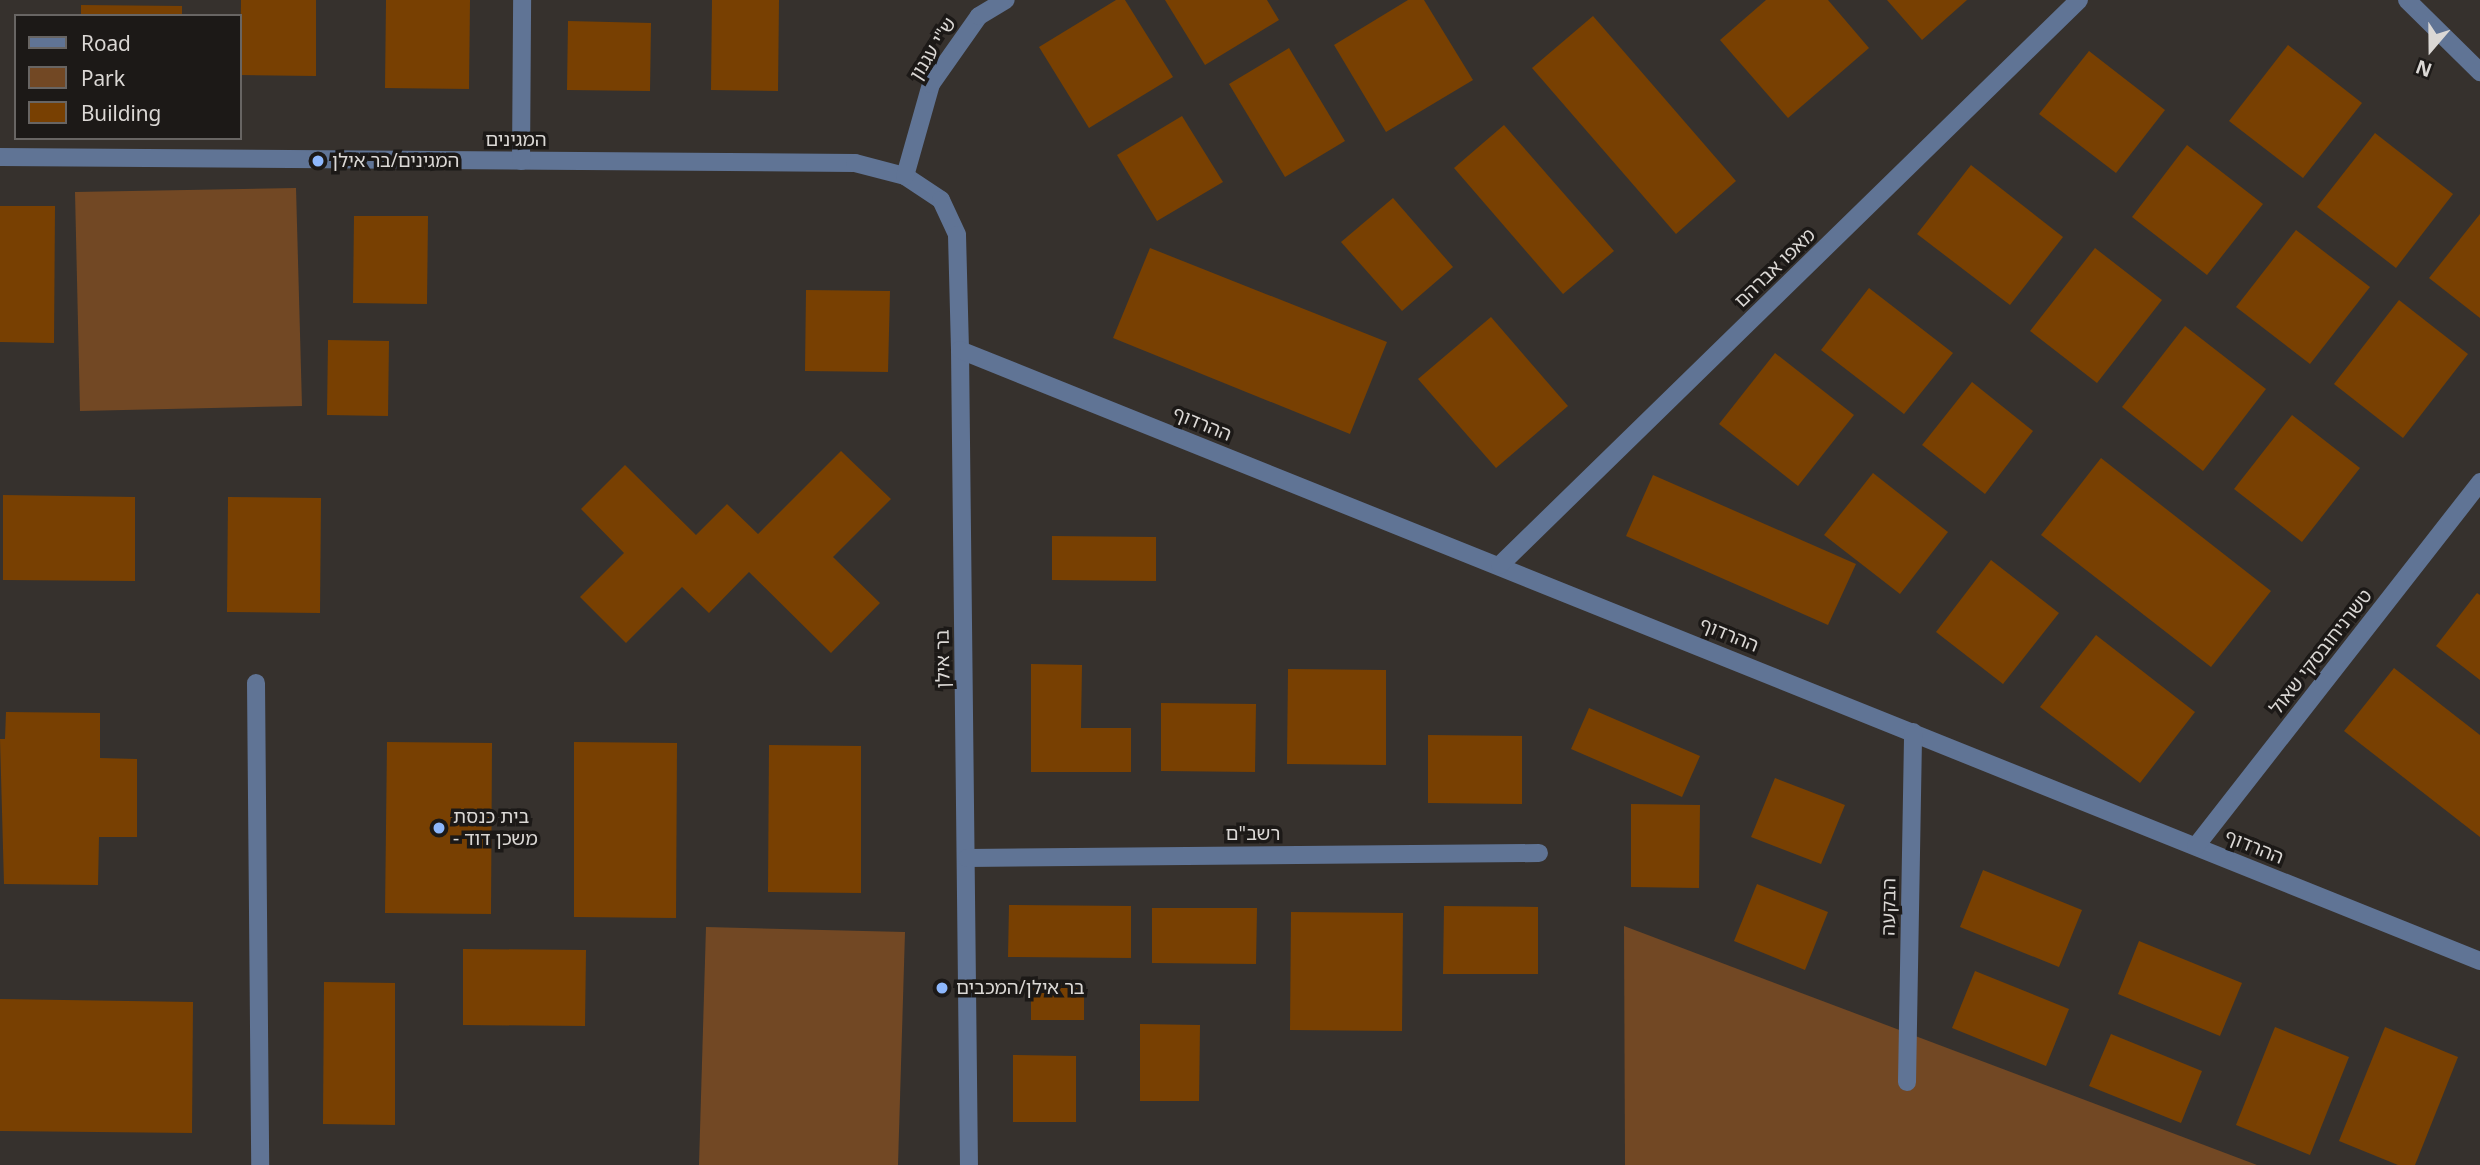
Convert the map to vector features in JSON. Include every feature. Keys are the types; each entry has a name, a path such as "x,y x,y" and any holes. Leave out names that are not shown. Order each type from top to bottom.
{"street":[{"path":"521,161 522,0"},
{"name":"ש\"י עגנון","path":"905,176 931,84 979,16 1006,0"},
{"name":"מאפו אברהם","path":"1500,565 2079,0"},
{"path":"2407,0 2480,72"},
{"name":"המגינים","path":"0,157 855,163 905,176"},
{"name":"בר אילן","path":"905,176 942,200 957,235 969,1165"},
{"name":"ההרדוף","path":"960,350 2480,961"},
{"name":"טשרניחובסקי שאול","path":"2196,846 2480,482"},
{"path":"256,683 260,1165"},
{"name":"הבקעה","path":"1907,1082 1913,732"},
{"name":"רשב\"ם","path":"967,858 1539,853"}],"green space":[{"path":"296,188 302,406 80,411 75,192"},
{"path":"1624,926 2257,1165 1625,1165"},
{"path":"706,927 905,932 898,1165 699,1165"}],"building":[{"path":"241,0 316,0 316,76 242,75"},
{"path":"386,0 470,0 469,89 385,88"},
{"path":"712,0 779,0 778,91 711,90"},
{"path":"1116,0 1125,0 1173,77 1089,128 1039,47"},
{"path":"1165,0 1267,0 1279,20 1205,65"},
{"path":"1408,0 1424,0 1473,80 1386,132 1334,45"},
{"path":"1766,0 1828,0 1869,48 1788,118 1720,40"},
{"path":"1887,0 1967,0 1922,40"},
{"path":"81,5 182,6 182,14 81,14"},
{"path":"1593,16 1736,181 1676,234 1532,68"},
{"path":"568,21 651,23 650,91 567,90"},
{"path":"2288,45 2362,103 2303,178 2229,121"},
{"path":"1289,48 1345,141 1285,177 1229,84"},
{"path":"2089,51 2165,110 2116,173 2039,114"},
{"path":"1182,116 1223,182 1157,221 1117,155"},
{"path":"1504,125 1614,251 1563,294 1454,168"},
{"path":"2375,133 2453,194 2396,268 2317,207"},
{"path":"2187,145 2263,204 2207,275 2132,217"},
{"path":"1971,165 2063,237 2010,305 1917,234"},
{"path":"1393,198 1453,267 1402,311 1341,242"},
{"path":"0,206 55,206 54,343 0,342"},
{"path":"2480,214 2480,318 2429,278"},
{"path":"354,216 428,216 427,304 353,303"},
{"path":"2296,230 2370,287 2310,364 2236,307"},
{"path":"1150,248 1387,342 1350,434 1113,338"},
{"path":"2095,248 2162,300 2097,383 2030,331"},
{"path":"1869,288 1953,353 1904,414 1821,350"},
{"path":"806,290 890,291 888,372 805,371"},
{"path":"2399,300 2468,354 2403,438 2334,384"},
{"path":"1491,317 1568,406 1496,468 1418,379"},
{"path":"2185,326 2266,389 2203,471 2122,407"},
{"path":"328,340 389,341 388,416 327,415"},
{"path":"1775,353 1854,415 1798,486 1719,424"},
{"path":"1972,382 2033,431 1985,494 1922,445"},
{"path":"2292,415 2360,468 2302,542 2234,489"},
{"path":"841,451 891,499 833,557 880,603 831,653 749,572 709,613 682,587 626,643 580,597 624,553 581,509 625,465 696,535 727,504 758,534"},
{"path":"2101,458 2271,591 2211,667 2041,535"},
{"path":"1873,473 1948,532 1900,594 1824,535"},
{"path":"1653,475 1856,564 1828,625 1626,536"},
{"path":"3,495 135,497 135,581 3,580"},
{"path":"228,497 321,498 320,613 227,612"},
{"path":"1052,536 1156,537 1156,581 1052,580"},
{"path":"1991,560 2059,613 2003,684 1936,632"},
{"path":"2477,593 2480,595 2480,680 2436,646"},
{"path":"2096,635 2195,712 2140,783 2040,707"},
{"path":"1031,664 1082,665 1081,728 1131,728 1131,772 1031,772"},
{"path":"2394,668 2480,735 2480,837 2344,731"},
{"path":"1288,669 1386,670 1386,765 1287,764"},
{"path":"1161,703 1256,704 1255,772 1161,771"},
{"path":"1589,708 1700,756 1682,797 1571,749"},
{"path":"6,712 100,713 100,758 137,759 137,837 99,837 98,885 4,884 0,739 5,739"},
{"path":"1428,735 1522,736 1522,804 1428,803"},
{"name":"בית כנסת - משכן דוד","path":"387,742 492,743 491,914 385,913"},
{"path":"574,742 677,743 676,918 574,917"},
{"path":"769,745 861,746 861,893 768,892"},
{"path":"1775,778 1845,805 1821,864 1751,837"},
{"path":"1631,804 1700,805 1699,888 1631,887"},
{"path":"1983,870 2082,910 2059,967 1960,927"},
{"path":"1757,884 1828,912 1805,970 1734,941"},
{"path":"1009,905 1131,906 1131,958 1008,957"},
{"path":"1444,906 1538,907 1538,974 1443,974"},
{"path":"1152,908 1257,908 1256,964 1152,963"},
{"path":"1291,912 1403,913 1402,1031 1290,1030"},
{"path":"2139,941 2242,983 2220,1036 2118,994"},
{"path":"463,949 586,950 585,1026 463,1025"},
{"path":"1975,971 2069,1009 2046,1066 1952,1028"},
{"path":"324,982 395,983 395,1125 323,1124"},
{"path":"1031,984 1084,985 1084,1020 1031,1020"},
{"path":"0,999 193,1002 192,1133 0,1131"},
{"path":"1140,1024 1200,1025 1199,1101 1140,1101"},
{"path":"2275,1027 2349,1057 2310,1155 2236,1125"},
{"path":"2385,1027 2458,1057 2415,1165 2398,1165 2339,1141"},
{"path":"2111,1034 2202,1071 2181,1123 2089,1086"},
{"path":"1013,1055 1076,1056 1076,1122 1013,1122"}],"place":[{"name":"המגינים/בר אילן","path":"318,161"},
{"name":"בית כנסת - משכן דוד","path":"439,828"},
{"name":"בר אילן/המכבים","path":"942,988"}]}
